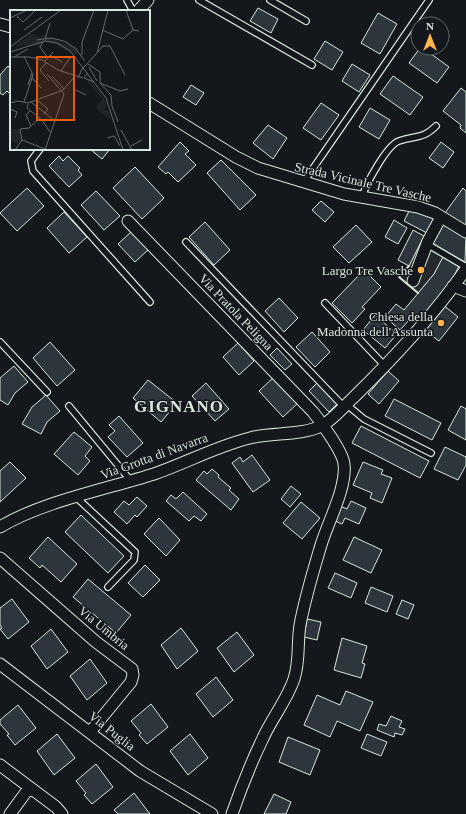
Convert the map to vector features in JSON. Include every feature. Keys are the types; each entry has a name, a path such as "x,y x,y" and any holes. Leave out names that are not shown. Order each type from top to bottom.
{"street":[{"path":"0,24 10,27"},
{"name":"Strada Vicinale Tre Vasche","path":"150,104 247,163 269,172 303,183 362,198 418,207 441,217 466,232"},
{"path":"413,281 426,244 441,217"},
{"name":"Via Pratola Peligna","path":"128,221 313,412 343,458 344,479 327,526 306,595 300,624 299,656 294,677 286,696 262,739 232,814"},
{"path":"322,425 345,406 384,365 453,286 466,268"},
{"path":"453,286 466,291"},
{"name":"Via Grotta di Navarra","path":"0,527 32,513 131,481 242,440 262,435 310,429 322,425"},
{"name":"Via Umbria","path":"0,558 96,642 132,669 133,675 131,682 90,732"},
{"name":"Via Puglia","path":"0,664 144,774 212,814"},
{"path":"0,765 56,807 62,814"},
{"path":"10,814 29,788"}],"lane":[{"path":"127,0 140,6"},
{"path":"199,0 312,65"},
{"path":"270,0 306,21"},
{"path":"303,183 429,0"},
{"path":"362,198 370,178 393,145 401,140 422,137 436,126"},
{"path":"39,150 31,161 33,171 150,302"},
{"path":"186,242 345,406 364,419 431,453"},
{"path":"426,244 466,268"},
{"path":"325,303 384,365"},
{"path":"0,342 47,392"},
{"path":"69,406 131,481"},
{"path":"77,498 135,552 134,560 108,587"}],"shaded area":[{"name":"Largo Tre Vasche","path":"423,239 446,252 434,274 418,293 399,277 409,266"}],"building":[{"path":"258,8 278,19 271,33 250,21"},
{"path":"378,13 397,24 380,54 361,43"},
{"path":"325,41 343,52 332,70 314,59"},
{"path":"414,56 434,56 449,67 437,83 409,63"},
{"path":"352,64 370,75 359,92 342,81"},
{"path":"8,66 10,68 10,94 7,91 3,95 0,93 0,75"},
{"path":"393,76 423,97 410,115 380,94"},
{"path":"191,85 204,93 196,105 183,97"},
{"path":"461,88 466,92 466,133 460,128 461,125 443,111"},
{"path":"321,103 339,115 321,140 303,128"},
{"path":"370,108 390,120 379,139 359,127"},
{"path":"268,125 287,138 273,159 253,143"},
{"path":"180,142 189,151 185,154 196,165 178,182 168,172 166,174 158,167"},
{"path":"441,142 454,152 443,168 429,158"},
{"path":"91,150 109,150 102,159"},
{"path":"59,156 63,161 68,156 80,168 78,170 82,175 69,187 49,166"},
{"path":"221,160 256,195 240,210 207,173"},
{"path":"135,167 164,198 142,219 113,188"},
{"path":"27,188 44,206 17,231 0,213"},
{"path":"463,188 466,191 466,227 445,213"},
{"path":"96,191 120,216 104,230 81,205"},
{"path":"321,201 334,212 325,222 312,210"},
{"path":"410,209 435,218 427,233 404,221"},
{"path":"64,212 87,237 69,253 47,228"},
{"path":"394,220 407,228 398,244 385,237"},
{"path":"442,221 466,235 465,262 430,242"},
{"path":"205,222 230,250 214,265 189,237"},
{"path":"356,225 372,242 349,263 333,247"},
{"path":"413,230 424,236 409,266 398,260"},
{"path":"132,231 149,249 135,262 118,244"},
{"path":"443,257 459,266 450,284 418,322 412,317 400,330 385,317 396,304 404,310 434,274"},
{"path":"364,270 381,287 362,307 365,309 352,323 332,303"},
{"path":"279,298 298,318 284,332 265,311"},
{"name":"Chiesa della Madonna dell'Assunta","path":"442,304 458,317 439,341 423,329"},
{"path":"375,315 397,334 385,348 363,330"},
{"path":"312,332 330,352 315,367 296,347"},
{"path":"50,342 75,370 57,386 33,358"},
{"path":"238,343 254,361 239,375 223,357"},
{"path":"277,348 292,364 285,370 270,355"},
{"path":"14,366 28,382 15,393 8,405 0,400 0,378"},
{"path":"388,371 399,381 379,404 368,394"},
{"path":"275,376 299,402 283,417 259,391"},
{"path":"148,380 177,403 161,422 133,398"},
{"path":"318,382 338,403 329,412 309,391"},
{"path":"206,383 229,409 215,421 192,396"},
{"path":"46,395 60,411 47,422 41,434 22,424 32,407"},
{"path":"394,399 441,423 432,440 385,416"},
{"path":"461,406 466,409 466,440 448,430"},
{"path":"119,416 143,443 127,457 108,437 115,431 109,425"},
{"path":"361,426 429,461 420,478 352,443"},
{"path":"74,432 92,447 85,456 90,461 78,475 54,454"},
{"path":"445,447 466,457 466,465 458,480 434,469"},
{"path":"252,455 270,480 253,492 232,463 240,457 243,462"},
{"path":"10,462 26,478 0,502 0,471"},
{"path":"363,462 383,470 381,474 392,478 382,503 370,498 372,493 353,485"},
{"path":"212,469 219,475 218,477 231,488 229,490 239,499 231,510 196,480 204,471 207,474"},
{"path":"291,486 301,494 290,507 281,499"},
{"path":"183,492 207,514 201,521 194,516 189,521 166,501 171,495 176,499"},
{"path":"137,497 147,506 137,517 135,515 127,524 114,512 124,501 129,505"},
{"path":"351,501 366,508 359,524 345,518 342,524 333,520 340,506 347,509"},
{"path":"301,502 320,518 302,539 283,523"},
{"path":"81,515 124,556 108,573 65,532"},
{"path":"159,518 180,540 166,556 144,534"},
{"path":"48,537 77,564 61,582 42,565 40,568 29,558"},
{"path":"354,537 382,550 371,573 343,560"},
{"path":"145,565 160,580 143,597 128,583"},
{"path":"335,573 357,583 351,598 328,588"},
{"path":"88,579 131,615 116,633 73,597"},
{"path":"371,587 393,596 387,612 365,603"},
{"path":"12,599 29,622 8,639 0,629 2,628 0,625 0,608"},
{"path":"402,600 414,605 408,619 396,614"},
{"path":"307,619 321,622 317,640 304,637"},
{"path":"181,628 198,651 177,669 161,645"},
{"path":"51,629 68,652 47,669 31,646"},
{"path":"237,632 254,655 234,672 217,648"},
{"path":"342,638 367,646 362,663 365,664 361,678 334,670"},
{"path":"90,659 107,683 87,700 70,676"},
{"path":"216,677 233,700 213,717 196,694"},
{"path":"346,691 373,702 360,731 337,721 330,737 304,725 317,695 340,705"},
{"path":"151,704 168,727 147,744 139,735 141,733 131,721"},
{"path":"18,705 36,728 15,745 7,735 9,734 0,724 0,720"},
{"path":"391,716 402,721 399,727 405,729 402,735 395,733 394,737 377,730 379,724 386,726"},
{"path":"57,734 75,758 54,775 37,751"},
{"path":"190,734 208,758 188,775 170,751"},
{"path":"367,734 387,742 381,756 361,748"},
{"path":"288,737 320,750 310,775 279,762"},
{"path":"96,764 113,787 92,804 84,795 86,793 76,781"},
{"path":"134,793 150,814 118,814 114,810"},
{"path":"274,794 291,802 286,814 264,814"}],"wall":[{"path":"409,266 399,277 418,293"}],"place":[{"name":"Largo Tre Vasche","path":"421,270"},
{"name":"Chiesa della Madonna dell'Assunta","path":"441,323"}],"district":[{"name":"GIGNANO","path":"179,406"}]}
